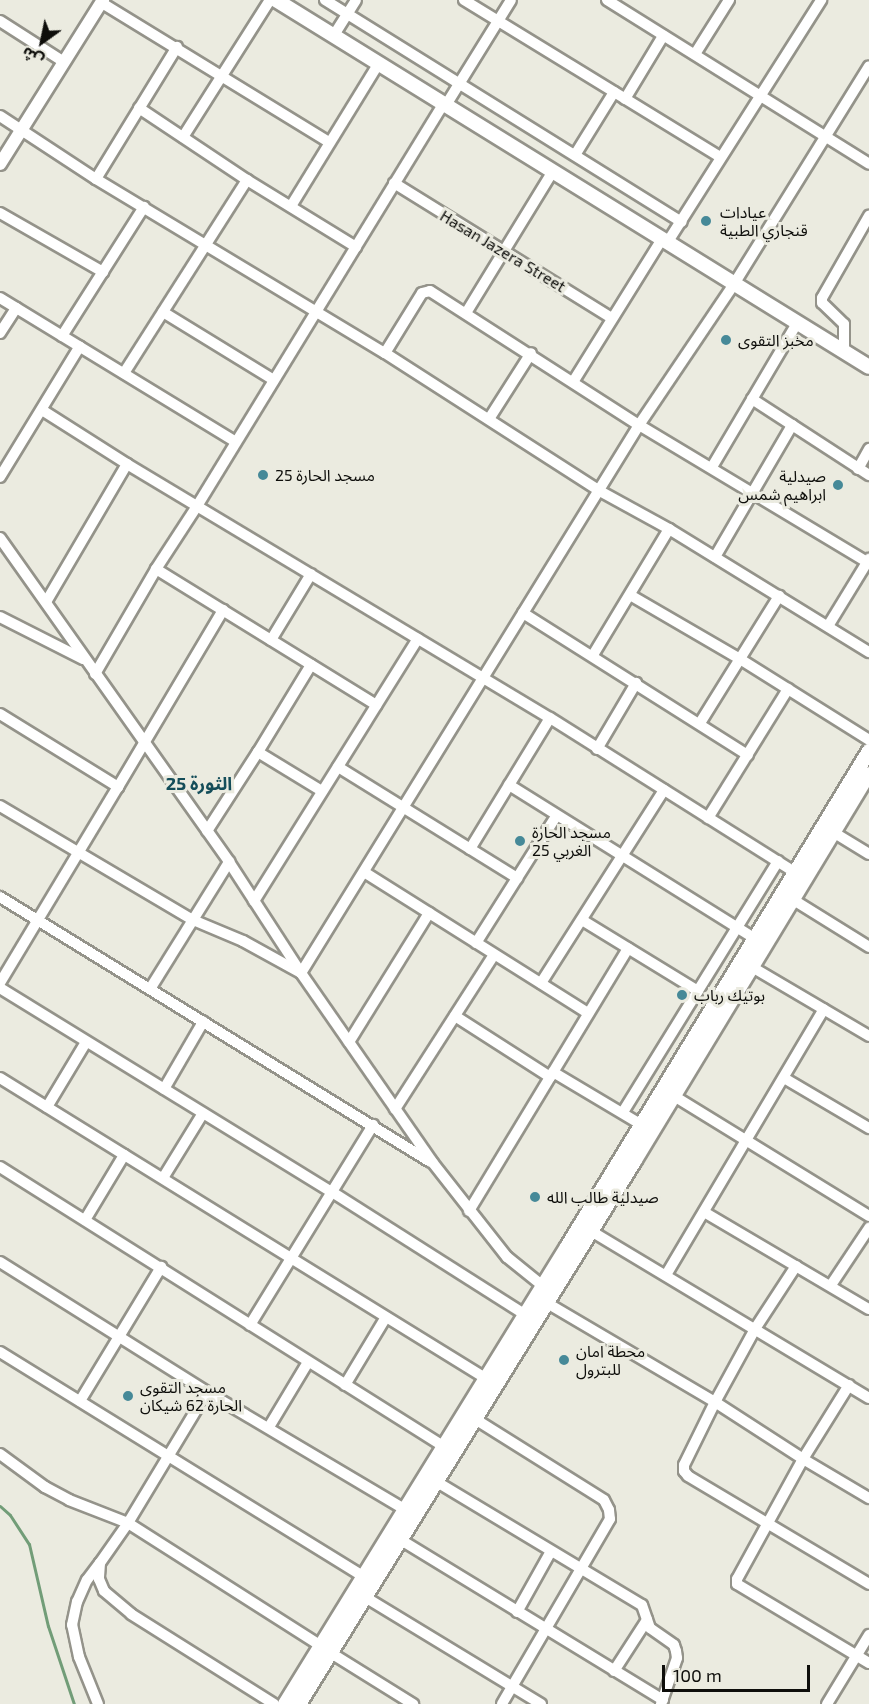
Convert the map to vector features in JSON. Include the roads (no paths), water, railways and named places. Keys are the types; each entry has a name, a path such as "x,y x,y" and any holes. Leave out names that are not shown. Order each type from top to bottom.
{"main road":[{"path":"276,0 869,367"},
{"path":"298,1704 363,1576 526,1315 869,751"},
{"path":"285,1704 365,1597 401,1540 869,774"}],"street":[{"path":"183,137 270,0"},
{"path":"325,0 681,222"},
{"path":"334,35 356,0"},
{"path":"464,0 720,157"},
{"path":"95,674 156,569 197,506 394,183 511,0"},
{"path":"695,54 729,0"},
{"path":"573,382 612,318 665,241 681,222 821,0"},
{"path":"0,164 102,1 329,142"},
{"path":"609,1 869,164"},
{"path":"0,21 64,62"},
{"path":"625,99 663,36"},
{"path":"96,179 177,47"},
{"path":"291,206 379,63"},
{"path":"301,973 598,490 734,284 868,72"},
{"path":"575,155 614,92"},
{"path":"139,108 247,180 356,247"},
{"path":"0,116 96,179 385,353 598,490 669,529 869,652"},
{"path":"466,313 553,171"},
{"path":"124,373 247,180"},
{"name":"Hasan Jazera Street","path":"394,183 612,318"},
{"path":"62,336 144,207"},
{"path":"0,213 103,273"},
{"path":"844,351 844,324 822,303 822,298 869,216"},
{"path":"385,353 426,290 531,353 639,425 868,561 828,626"},
{"path":"0,298 236,442"},
{"path":"0,333 16,308"},
{"path":"163,312 274,380"},
{"path":"712,467 797,323"},
{"path":"0,477 80,346"},
{"path":"489,419 531,353"},
{"path":"752,399 869,475"},
{"path":"42,410 127,464 550,718 795,872"},
{"path":"715,557 792,425"},
{"path":"858,469 869,449"},
{"path":"46,602 127,464"},
{"path":"593,655 669,529"},
{"path":"0,538 229,862 301,973 433,1163 507,1257 543,1286"},
{"path":"156,569 376,705"},
{"path":"271,639 311,574"},
{"path":"630,595 740,659 869,740"},
{"path":"700,723 779,597"},
{"path":"0,983 223,610"},
{"path":"523,613 593,655 748,755"},
{"path":"0,617 84,659"},
{"path":"254,901 418,639"},
{"path":"207,831 311,665"},
{"path":"597,748 636,684"},
{"path":"708,818 788,689"},
{"path":"0,714 118,787"},
{"path":"470,849 550,718"},
{"path":"258,752 322,791"},
{"path":"338,767 517,878"},
{"path":"509,785 755,939"},
{"path":"542,983 663,790"},
{"path":"0,806 193,920 243,941 301,973"},
{"path":"476,943 556,815"},
{"path":"833,832 869,854"},
{"path":"623,1112 778,861"},
{"path":"150,989 229,862"},
{"path":"364,872 588,1013"},
{"path":"0,897 433,1163"},
{"path":"792,899 869,946"},
{"path":"349,1042 429,913"},
{"path":"582,920 698,991"},
{"path":"469,1211 628,948"},
{"path":"395,1109 494,955"},
{"path":"752,967 869,1036"},
{"path":"0,988 332,1192 526,1315"},
{"path":"666,1275 824,1009"},
{"path":"455,1016 552,1075 623,1112 642,1125"},
{"path":"164,1089 203,1022"},
{"path":"47,1107 86,1042"},
{"path":"0,1078 485,1378"},
{"path":"784,1078 869,1128"},
{"path":"674,1096 869,1216"},
{"path":"163,1178 203,1113"},
{"path":"250,1325 373,1125"},
{"path":"85,1220 124,1155"},
{"path":"0,1167 443,1446"},
{"path":"704,1212 869,1309"},
{"path":"831,1285 869,1228"},
{"path":"591,1231 869,1398"},
{"path":"0,1262 207,1392 404,1509"},
{"path":"796,1266 755,1329 715,1402 684,1465 684,1470 688,1476 869,1584"},
{"path":"80,1401 161,1267"},
{"path":"547,1303 715,1402 803,1459 869,1498"},
{"path":"345,1385 386,1317"},
{"path":"0,1352 168,1458 363,1576"},
{"path":"269,1427 308,1362"},
{"path":"849,1385 803,1459 737,1579 737,1584 869,1663"},
{"path":"98,1704 79,1658 72,1626 77,1602 87,1580 128,1523 207,1392"},
{"path":"475,1419 604,1500 610,1519 502,1704"},
{"path":"0,1454 61,1496 128,1523 413,1704"},
{"path":"401,1540 662,1702 677,1658 676,1651 674,1645 650,1628 642,1605 550,1552 437,1482"},
{"path":"517,1612 550,1552"},
{"path":"100,1563 99,1579 104,1591 114,1601 274,1704"},
{"path":"365,1597 541,1704"},
{"path":"614,1671 647,1620"},
{"path":"827,1704 869,1635"}],"waterway":[{"path":"0,1506 10,1515 29,1544 48,1626 74,1704"}],"place":[{"name":"عيادات قنجاري الطبية","path":"706,221"},
{"name":"مخبز التقوى","path":"726,340"},
{"name":"مسجد الحارة 25","path":"263,475"},
{"name":"صيدلية ابراهيم شمس","path":"838,485"},
{"name":"مسجد الحارة 25 الغربي","path":"520,841"},
{"name":"بوتيك رباب","path":"682,995"},
{"name":"صيدلية طالب الله","path":"535,1197"},
{"name":"محطة امان للبترول","path":"564,1360"},
{"name":"مسجد التقوى الحارة 62 شيكان","path":"128,1396"}],"district":[{"name":"الثورة 25","path":"199,783"}]}
